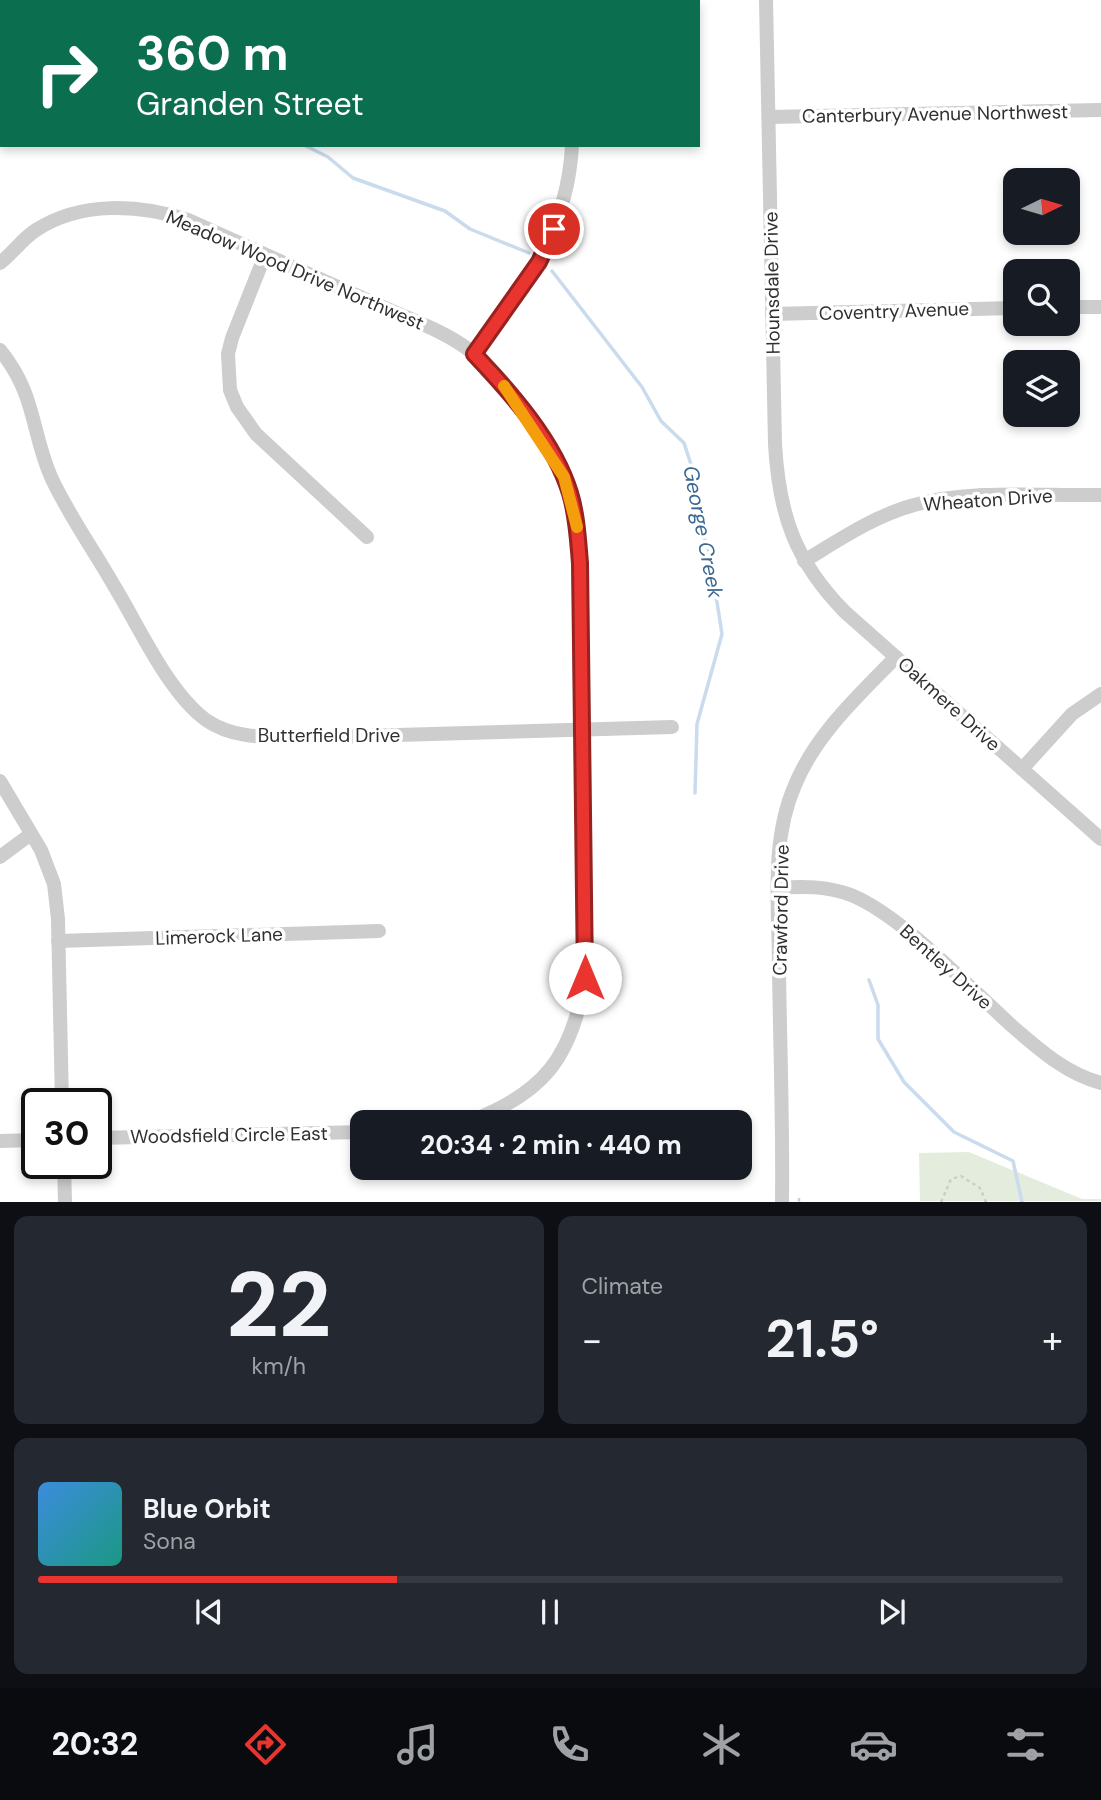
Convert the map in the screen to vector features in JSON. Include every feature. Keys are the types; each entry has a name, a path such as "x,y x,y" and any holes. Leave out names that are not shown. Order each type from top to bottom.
{"street":[{"name":"Hounsdale Drive","path":"766,0 777,475 786,523 804,561"},
{"name":"Canterbury Avenue Northwest","path":"769,117 1101,110"},
{"path":"474,354 519,293 548,246 565,195 572,147"},
{"name":"Meadow Wood Drive Northwest","path":"0,263 33,232 47,223 117,206 170,215 429,328 474,354 519,405 556,462 570,493 580,563 585,978 578,1014 564,1047 545,1078 532,1090 492,1110"},
{"path":"265,255 232,338 228,363 230,390 237,407 256,434 367,537"},
{"path":"1080,307 1101,307"},
{"name":"Coventry Avenue","path":"772,314 1003,308"},
{"name":"Butterfield Drive","path":"0,350 26,390 51,477 171,681 207,720 240,734 293,738 672,727"},
{"name":"Wheaton Drive","path":"804,561 854,531 914,505 986,496 1101,495"},
{"name":"Oakmere Drive","path":"804,561 832,599 1101,839"},
{"name":"Crawford Drive","path":"782,1202 778,888 784,819 803,768 845,710 896,657"},
{"path":"1022,769 1072,714 1101,694"},
{"path":"0,781 41,850 54,884 62,1088"},
{"path":"0,857 31,834"},
{"name":"Bentley Drive","path":"778,888 832,889 874,907 1044,1054 1074,1074 1101,1083"},
{"name":"Limerock Lane","path":"58,941 379,931"},
{"name":"Woodsfield Circle East","path":"112,1138 350,1132"},
{"path":"0,1141 21,1140"},
{"path":"64,1179 65,1202"}],"path":[{"path":"941,1202 951,1179 961,1176 980,1188 986,1202"}],"green space":[{"path":"969,1152 1082,1199 1101,1201 920,1201 919,1153"}],"waterway":[{"path":"308,147 328,157 353,178 445,211 470,229 529,253"},
{"name":"George Creek","path":"552,271 642,387 661,421 684,443 696,480 700,527 709,551 722,634 697,724 695,793"},
{"name":"George Creek","path":"869,980 878,1005 878,1039 904,1082 954,1132 1013,1161 1022,1202"}],"slow traffic":[{"path":"504,386 548,447 564,477 577,527"}],"route":[{"path":"554,229 539,262 474,354 519,405 548,447 564,477 574,509 580,563 585,978"}]}
